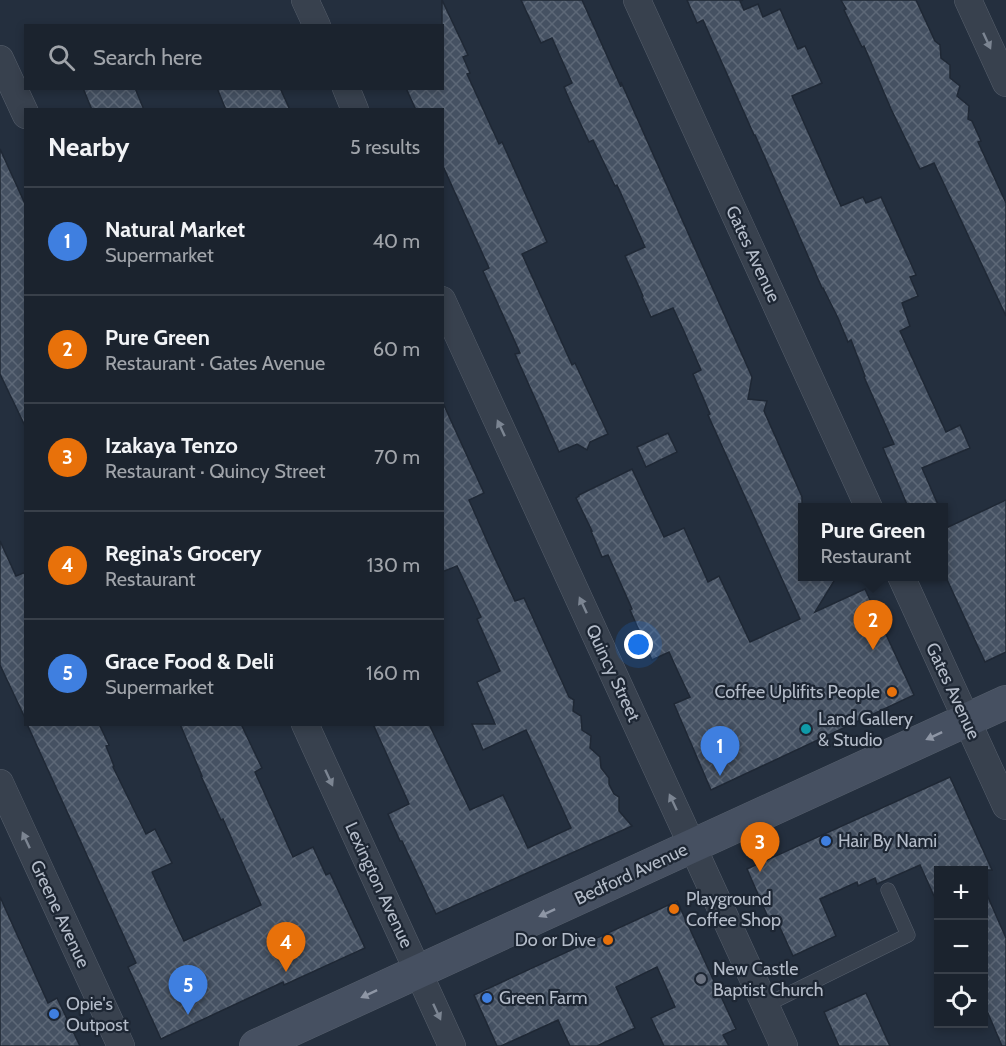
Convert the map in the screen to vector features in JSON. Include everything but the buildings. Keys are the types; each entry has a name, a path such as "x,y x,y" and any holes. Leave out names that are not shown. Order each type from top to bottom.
{"main road":[{"name":"Bedford Avenue","path":"256,1046 1006,702"}],"street":[{"path":"305,0 316,24"},
{"name":"Gates Avenue","path":"637,0 867,503"},
{"path":"968,0 1006,82"},
{"path":"0,59 24,111"},
{"path":"347,90 355,108"},
{"name":"Quincy Street","path":"444,304 784,1046"},
{"name":"Gates Avenue","path":"903,581 1006,806"},
{"name":"Lexington Avenue","path":"306,726 452,1046"},
{"name":"Greene Avenue","path":"0,783 121,1046"}],"lane":[{"path":"766,1005 908,935 888,890"}],"place":[{"name":"Pure Green","path":"873,650"},
{"name":"Coffee Uplifits People","path":"892,692"},
{"name":"Land Gallery & Studio","path":"806,729"},
{"name":"Natural Market","path":"720,776"},
{"name":"Hair By Nami","path":"826,841"},
{"name":"Izakaya Tenzo","path":"760,872"},
{"name":"Playground Coffee Shop","path":"674,909"},
{"name":"Do or Dive","path":"608,940"},
{"name":"Regina's Grocery","path":"286,972"},
{"name":"New Castle Baptist Church","path":"701,979"},
{"name":"Green Farm","path":"487,998"},
{"name":"Opie's Outpost","path":"54,1014"},
{"name":"Grace Food & Deli","path":"188,1015"}]}
